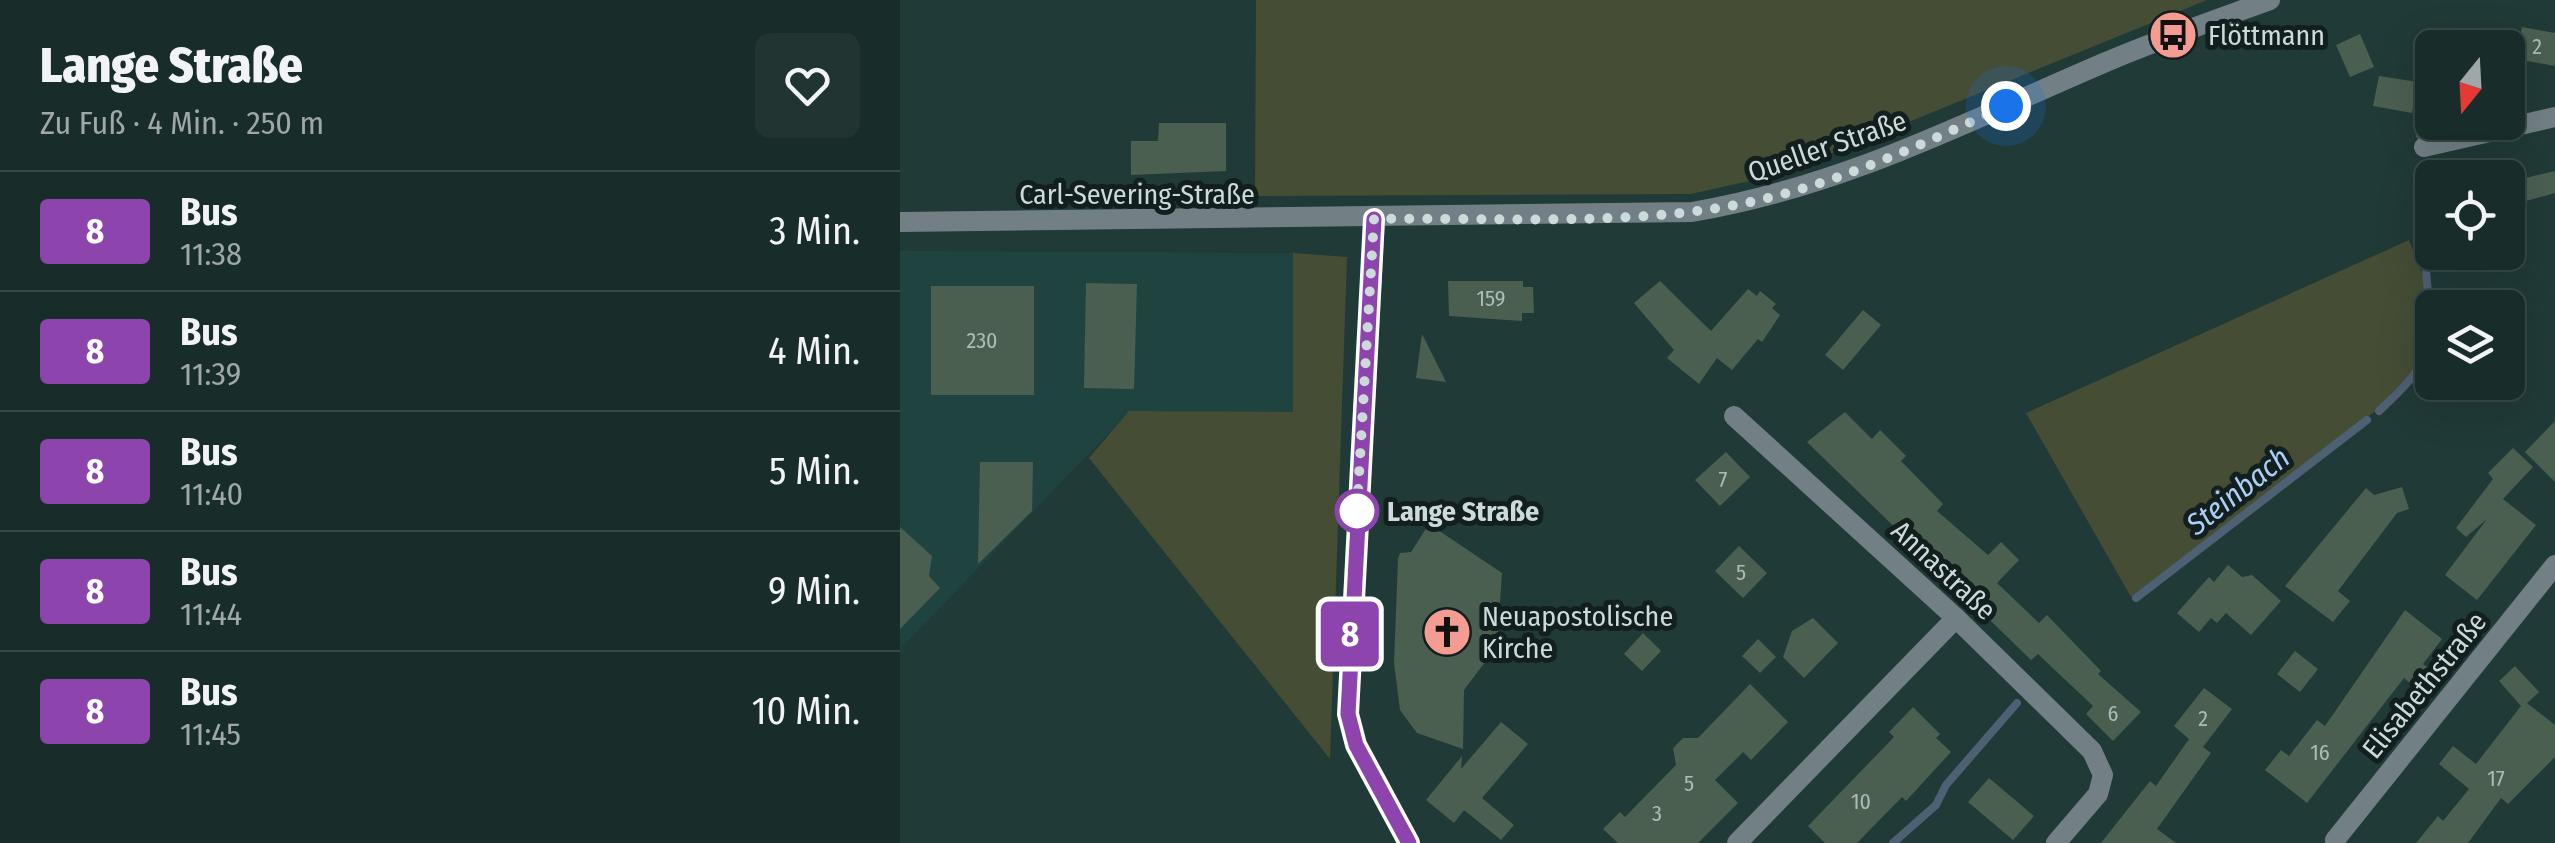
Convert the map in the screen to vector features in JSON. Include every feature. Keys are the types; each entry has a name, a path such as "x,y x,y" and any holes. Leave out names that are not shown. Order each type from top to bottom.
{"street":[{"name":"Queller Straße","path":"1374,219 1660,214 1762,200 1872,164 2107,62 2270,0"},
{"path":"2424,147 2555,117"},
{"name":"Carl-Severing-Straße","path":"900,222 1374,219"},
{"path":"1374,219 1348,714 1356,745 1409,843"},
{"name":"Annastraße","path":"1734,416 1956,618 2092,751 2103,775 2098,794 2056,843"},
{"name":"Elisabethstraße","path":"2335,840 2555,565"},
{"path":"1737,843 1956,618"}],"shaded area":[{"path":"1256,0 2207,0 1818,159 1754,180 1691,194 1255,196"},
{"path":"2409,240 2415,270 2421,270 2428,290 2415,290 2415,381 2131,597 2026,413"},
{"path":"900,251 1293,253 1293,412 1129,412 900,649"},
{"path":"1293,253 1347,257 1330,759 1089,458 1129,411 1293,412"}],"building":[{"path":"2522,27 2555,33 2555,66 2525,61 2525,30"},
{"path":"2360,34 2374,67 2350,77 2336,45"},
{"path":"2379,76 2415,82 2412,113 2373,106"},
{"path":"1159,123 1226,123 1226,171 1131,175 1131,141 1158,141"},
{"path":"2555,171 2555,193 2525,201 2525,178"},
{"path":"1448,281 1523,281 1523,287 1533,287 1534,313 1522,313 1522,321 1449,316"},
{"path":"1660,281 1711,331 1748,289 1757,296 1760,291 1776,304 1772,308 1780,315 1762,342 1758,339 1732,370 1717,358 1699,384 1667,358 1674,350 1634,303"},
{"path":"1086,283 1137,284 1134,389 1084,388"},
{"path":"931,286 1034,286 1034,395 931,395"},
{"path":"1863,310 1881,325 1843,370 1825,355"},
{"path":"1422,334 1446,382 1416,378"},
{"path":"1845,412 1872,439 1880,430 1906,456 1901,461 1943,504 1937,511 1988,555 2001,542 2019,560 1997,583 2039,623 2047,615 2101,671 2098,674 2141,712 2113,741 2086,714 2093,706 2038,654 2031,660 1807,442"},
{"path":"2555,421 2555,482 2525,452"},
{"path":"2513,448 2533,467 2503,499 2536,525 2477,600 2445,575 2487,519 2466,537 2456,528 2493,479 2488,473"},
{"path":"1726,452 1750,477 1720,506 1695,480"},
{"path":"980,462 1033,462 1032,511 978,564"},
{"path":"2402,487 2409,509 2397,513 2338,591 2350,601 2333,622 2285,586 2366,488 2374,495"},
{"name":"Neuapostolische Kirche","path":"1429,524 1502,573 1497,646 1464,690 1463,749 1417,733 1400,710 1394,663 1398,559 1400,553 1411,552"},
{"path":"900,527 932,556 929,576 940,588 900,629"},
{"path":"1739,546 1767,573 1743,598 1715,571"},
{"path":"2228,565 2242,577 2252,575 2281,601 2251,635 2226,613 2217,623 2211,618 2199,632 2177,613 2209,577 2214,582"},
{"path":"2405,610 2442,639 2423,664 2441,678 2427,697 2404,678 2307,803 2265,770 2281,750 2289,756 2317,720 2325,726"},
{"path":"1813,618 1838,643 1804,678 1783,657 1792,631"},
{"path":"1643,633 1661,651 1642,671 1624,654"},
{"path":"1758,639 1776,657 1760,673 1742,656"},
{"path":"2295,651 2318,669 2300,692 2277,674"},
{"path":"2515,666 2539,692 2527,703 2555,725 2555,757 2508,804 2501,798 2468,843 2416,843 2438,816 2443,821 2469,789 2439,764 2453,746 2476,764 2521,706 2499,681"},
{"path":"1750,684 1788,722 1751,760 1743,752 1715,780 1738,803 1698,843 1618,843 1603,829 1620,812 1625,817 1676,765 1673,748 1683,738 1698,738"},
{"path":"2204,688 2232,709 2203,747 2211,753 2157,829 2176,843 2101,843 2150,781 2156,786 2189,739 2174,726"},
{"path":"1913,707 1940,734 1936,738 1951,752 1906,801 1902,797 1857,843 1825,843 1808,826 1894,737 1889,732"},
{"path":"1501,722 1528,744 1482,798 1514,825 1501,840 1464,810 1454,823 1426,800 1462,756 1461,769"},
{"path":"1989,778 2034,816 2013,840 1968,802"}],"waterway":[{"name":"Steinbach","path":"2379,411 2415,374 2429,344 2426,270"},
{"name":"Steinbach","path":"2136,598 2367,420"},
{"name":"Steinbach","path":"1893,843 1936,805 1946,785 2017,703"}],"bus line":[{"name":"8","path":"1374,219 1348,714 1356,745 1409,843"}],"place":[{"name":"Flöttmann","path":"2173,35"},
{"name":"Lange Straße","path":"1357,511"},
{"name":"Neuapostolische Kirche","path":"1447,632"}],"route":[{"path":"1357,511 1356,527 1374,219 1692,212 1762,200 1828,181 2006,106"}]}
